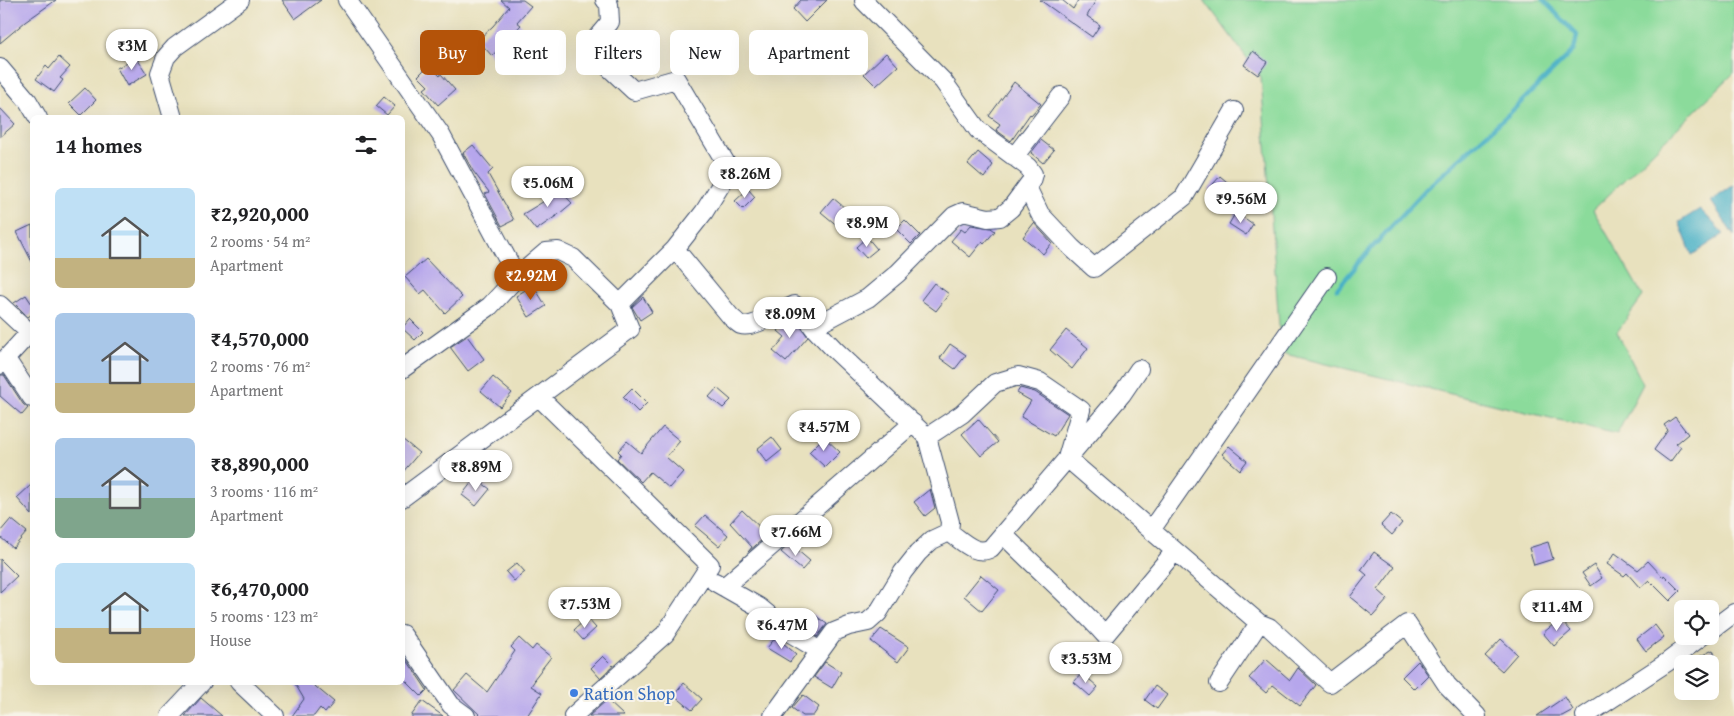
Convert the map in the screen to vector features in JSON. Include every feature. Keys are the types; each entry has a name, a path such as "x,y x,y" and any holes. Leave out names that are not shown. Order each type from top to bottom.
{"street":[{"path":"172,115 160,73 166,57 175,47 240,0"},
{"path":"347,0 441,135 517,277"},
{"path":"605,0 609,4 610,22 588,48 634,91 676,79 730,170 704,212 675,249 620,304"},
{"path":"813,327 868,298 898,273 954,216 963,212 988,218 1000,217 1027,187 1033,174 1028,167 978,130 943,81 864,1"},
{"path":"0,68 36,115"},
{"path":"1014,157 1061,96"},
{"path":"1027,187 1040,214 1094,268 1184,197 1234,111"},
{"path":"675,249 731,317 740,325 751,325 795,305 834,349 927,437 950,522 949,532"},
{"path":"405,367 490,306 517,277 546,252 558,251 573,258 620,304 630,330 405,496"},
{"path":"1151,530 1327,277"},
{"path":"0,305 30,331"},
{"path":"30,333 3,362 30,396"},
{"path":"949,532 980,551 986,551 991,548 1122,394 1139,369"},
{"path":"927,437 962,414 995,383 1018,376 1040,382 1081,410 1067,458"},
{"path":"539,397 710,565 665,634 573,716"},
{"path":"724,587 913,423"},
{"path":"1067,458 1259,623 1269,627 1330,683 1407,624 1447,685 1477,716"},
{"path":"772,716 834,632 849,626 868,622 873,618 883,606 903,572 918,553 932,540 949,532"},
{"path":"1003,534 1039,571 1090,618 1105,636 1175,550"},
{"path":"704,575 759,607 792,634 820,651"},
{"path":"1719,624 1734,613"},
{"path":"1219,683 1259,623"},
{"path":"405,639 447,710 466,716"},
{"path":"1586,716 1659,668 1690,645"},
{"path":"170,716 199,685"},
{"path":"242,685 275,716"}],"green space":[{"path":"1204,0 1734,0 1734,73 1593,210 1643,296 1617,332 1643,384 1617,434 1281,353 1261,77"}],"water":[{"path":"1734,185 1734,236 1711,201"},
{"path":"1700,209 1724,234 1692,255 1679,222"}],"building":[{"path":"0,0 56,0 0,43"},
{"path":"282,0 321,0 295,19"},
{"path":"501,0 523,0 531,6 517,22 521,25 516,30 495,30 495,53 492,56 485,48 485,33 509,7"},
{"path":"801,0 827,0 805,22 793,9"},
{"path":"1040,0 1062,0 1073,9 1078,0 1096,0 1087,16 1100,25 1092,37"},
{"path":"1253,51 1267,62 1258,75 1244,65"},
{"path":"886,53 898,66 876,86 865,75 868,75 868,70"},
{"path":"59,57 70,67 60,78 63,80 54,92 36,79 46,66 49,69"},
{"path":"136,57 147,74 127,86 117,68"},
{"path":"420,74 442,75 455,90 438,105 424,89 428,86 418,76"},
{"path":"1014,82 1041,104 1030,114 1011,141 996,130 1000,124 989,116"},
{"path":"85,88 96,100 81,115 69,103"},
{"path":"384,97 395,106 387,115 376,106"},
{"path":"0,108 15,124 0,137"},
{"path":"1041,140 1054,150 1043,163 1031,153"},
{"path":"473,145 493,169 488,174 514,220 502,226 485,194 489,192 473,171 463,153"},
{"path":"978,152 993,165 984,178 968,164"},
{"path":"1220,176 1233,187 1221,200 1209,189"},
{"path":"555,185 572,203 536,230 523,214 546,200 542,197"},
{"path":"748,189 755,197 743,209 735,201"},
{"path":"833,198 851,213 839,227 821,212"},
{"path":"1236,212 1253,224 1246,235 1229,224"},
{"path":"905,220 920,235 911,244 896,229"},
{"path":"1034,223 1052,243 1043,254 1023,237"},
{"path":"971,225 991,228 995,231 984,244 982,242 970,257 951,241 961,229 965,232"},
{"path":"30,226 30,258 17,232"},
{"path":"867,237 877,249 866,258 856,247"},
{"path":"426,259 462,297 445,313 425,290 420,294 405,277"},
{"path":"934,283 949,294 936,311 921,300"},
{"path":"533,285 546,306 529,317 516,296"},
{"path":"26,295 30,301 30,316 28,317 14,303"},
{"path":"643,297 652,312 640,320 632,307"},
{"path":"791,318 799,324 808,337 786,362 773,351 785,337 778,331"},
{"path":"410,319 423,332 415,340 405,331 405,325"},
{"path":"1066,330 1088,348 1072,369 1050,350"},
{"path":"467,336 484,359 468,371 450,347"},
{"path":"950,344 966,355 955,369 940,358"},
{"path":"0,375 4,375 23,404 28,408 22,415 0,396"},
{"path":"493,377 512,393 500,407 481,391"},
{"path":"632,388 647,403 638,412 623,397"},
{"path":"717,388 731,400 723,408 709,397"},
{"path":"1020,388 1035,392 1068,414 1054,436 1021,417 1031,401 1017,393"},
{"path":"1675,417 1688,434 1676,444 1681,447 1670,462 1654,450 1668,430 1664,425"},
{"path":"978,419 998,442 981,456 962,434"},
{"path":"663,427 680,441 666,457 683,472 669,488 650,472 641,482 617,459 621,454 618,451 627,441 641,453"},
{"path":"772,437 782,450 767,462 757,449"},
{"path":"824,437 840,452 825,467 809,452"},
{"path":"405,441 419,453 405,469"},
{"path":"1229,446 1247,461 1240,470 1222,454"},
{"path":"475,478 490,489 476,506 462,495"},
{"path":"30,486 30,513 17,498"},
{"path":"930,489 935,508 925,516 914,502"},
{"path":"742,510 765,532 773,521 779,525 748,552 752,547 730,523"},
{"path":"1391,514 1402,523 1392,535 1381,525"},
{"path":"705,515 728,535 719,546 695,526"},
{"path":"11,519 27,532 13,548 0,537 0,532"},
{"path":"1548,542 1553,559 1534,565 1529,548"},
{"path":"790,544 810,561 802,570 781,552"},
{"path":"1374,552 1395,567 1378,590 1388,599 1373,616 1350,597 1367,575 1361,570"},
{"path":"1615,553 1638,570 1648,561 1680,591 1670,601 1649,580 1640,588 1627,573 1624,576 1607,564"},
{"path":"0,559 17,576 0,592"},
{"path":"517,563 525,572 514,581 506,572"},
{"path":"1594,565 1602,578 1591,586 1582,573"},
{"path":"981,575 999,590 982,611 964,596"},
{"path":"813,614 827,624 817,637 803,628"},
{"path":"587,618 596,628 583,640 574,630"},
{"path":"1560,619 1571,631 1554,646 1543,633"},
{"path":"1655,625 1664,637 1646,651 1637,639"},
{"path":"881,629 909,647 898,662 871,641"},
{"path":"776,637 796,654 790,662 767,648"},
{"path":"519,638 532,650 536,645 551,657 534,679 531,686 542,693 527,716 481,716 454,690 467,675 487,692 515,651 511,647"},
{"path":"1501,639 1517,654 1502,671 1485,656"},
{"path":"1713,650 1715,655 1703,655"},
{"path":"603,656 613,666 600,678 591,668"},
{"path":"405,657 427,690 421,696 405,680"},
{"path":"1266,659 1290,680 1298,668 1316,685 1300,706 1273,685 1266,693 1249,678"},
{"path":"1418,661 1428,675 1414,689 1402,677"},
{"path":"825,662 841,672 832,688 814,677"},
{"path":"1082,673 1098,687 1090,696 1074,682"},
{"path":"684,683 702,699 692,710 674,695"},
{"path":"296,685 314,685 334,702 325,713 320,708 314,716 292,716 304,699"},
{"path":"1155,686 1167,695 1157,709 1145,700"},
{"path":"803,695 819,707 813,716 803,716 792,708"},
{"path":"1565,697 1573,710 1562,716 1537,716"},
{"path":"201,698 222,716 185,716"},
{"path":"607,700 624,716 589,716"},
{"path":"422,701 443,716 411,716"}],"waterway":[{"path":"1337,289 1425,190 1510,113 1574,50 1577,35 1543,0"}],"place":[{"name":"Ration Shop","path":"574,693"}]}
